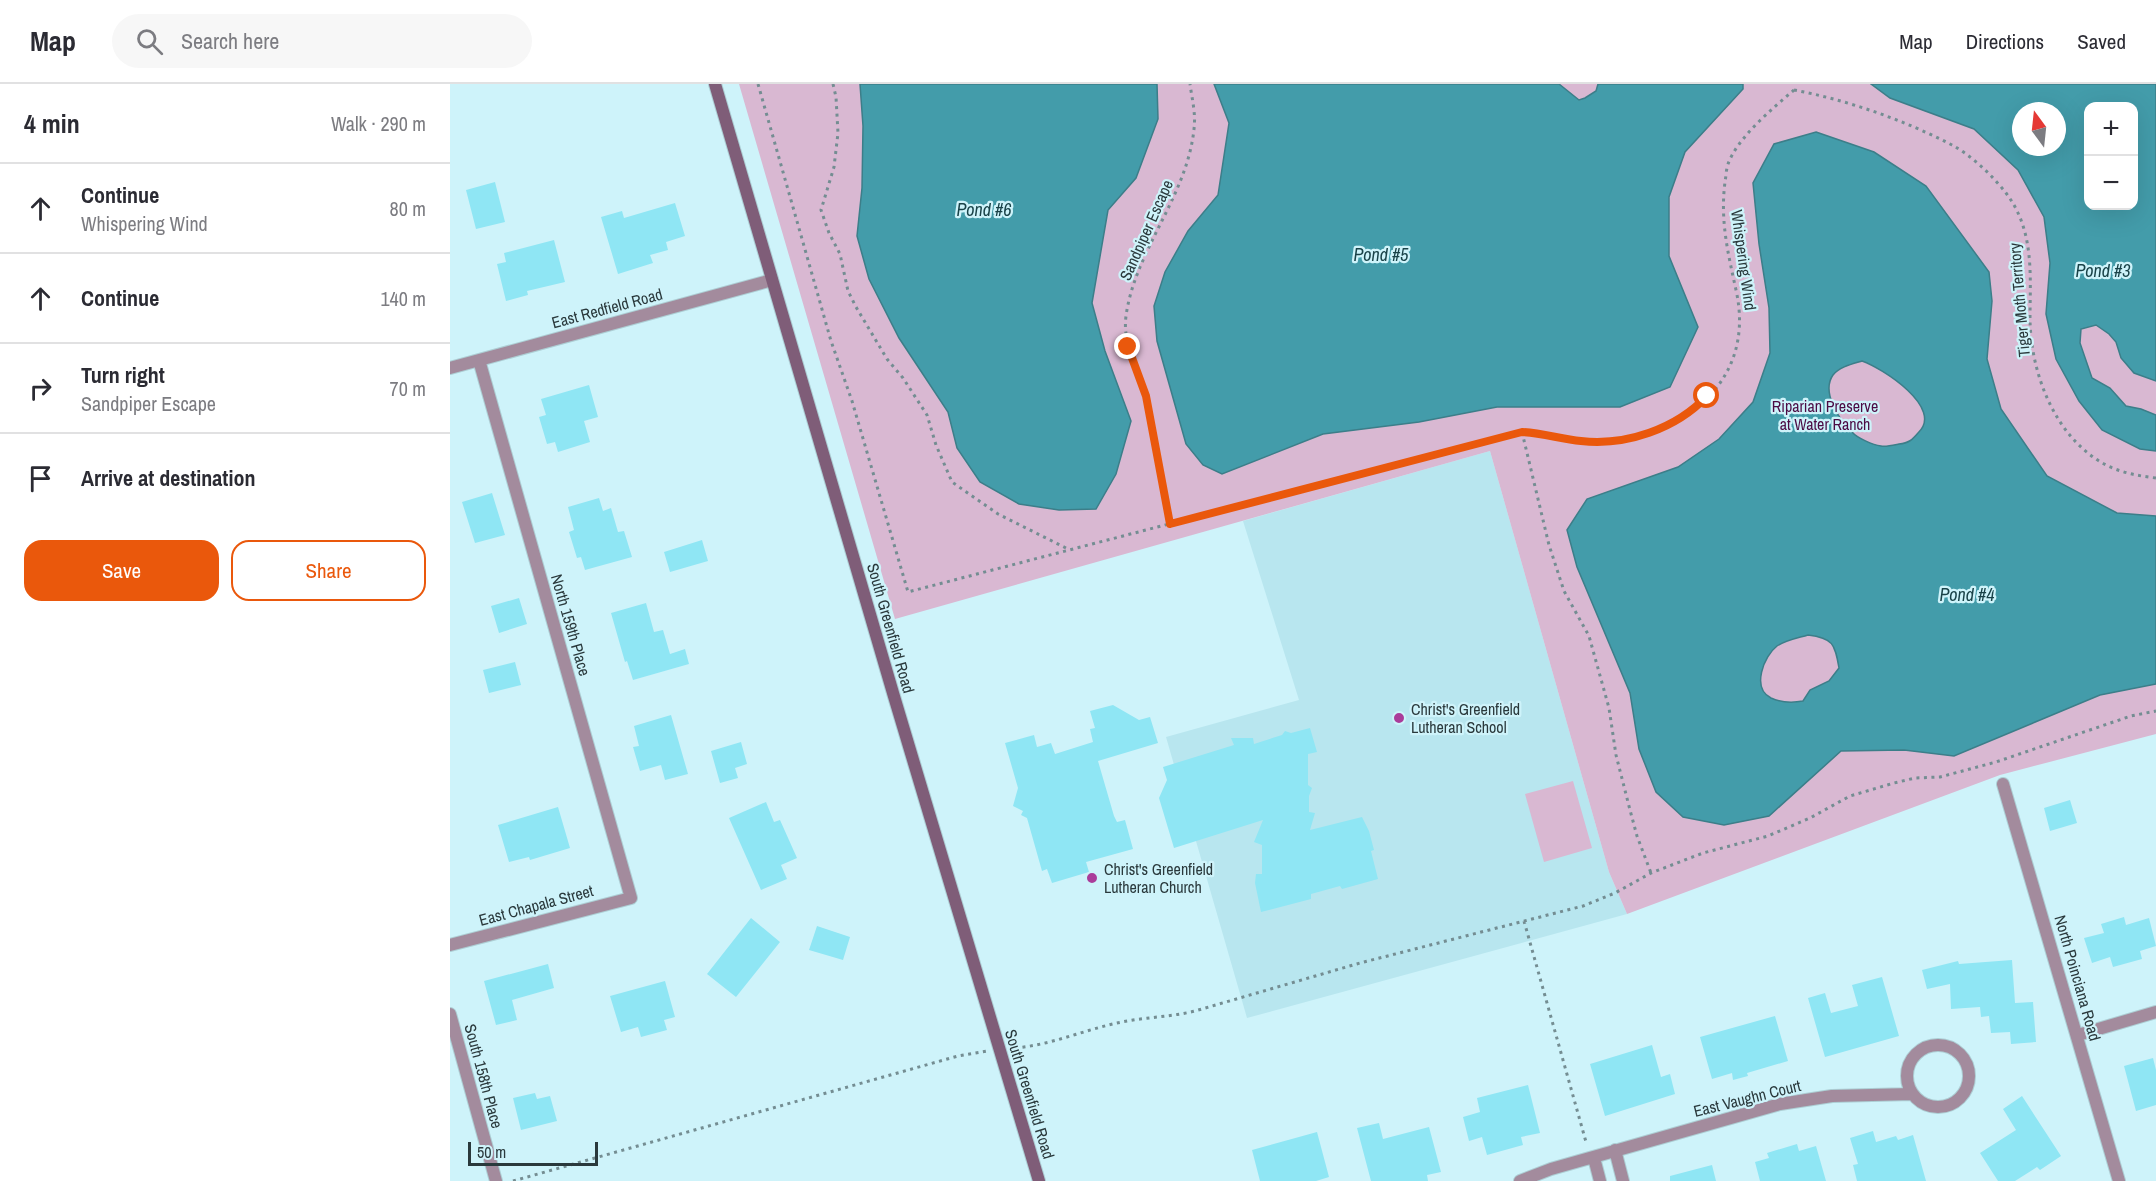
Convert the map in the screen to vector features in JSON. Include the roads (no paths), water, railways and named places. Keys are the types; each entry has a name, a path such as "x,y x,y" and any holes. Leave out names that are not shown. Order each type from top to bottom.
{"main road":[{"name":"South Greenfield Road","path":"715,84 1039,1181"}],"street":[{"name":"East Redfield Road","path":"450,368 772,280"},
{"name":"North 159th Place","path":"479,360 631,898"},
{"name":"North Poinciana Road","path":"2003,784 2119,1181"},
{"name":"East Chapala Street","path":"450,945 631,898"},
{"path":"2078,1035 2156,1012"},
{"name":"South 158th Place","path":"450,1014 496,1181"},
{"name":"East Vaughn Court","path":"1520,1181 1615,1150 1780,1104 1832,1096 1912,1094 1928,1106 1947,1106 1956,1102 1968,1086 1970,1077 1963,1057 1955,1050 1945,1046 1935,1045 1924,1048 1910,1063 1907,1074 1912,1094"},
{"path":"1615,1150 1623,1181"},
{"path":"1594,1158 1600,1181"}],"water":[{"name":"Pond #6","path":"860,84 1157,84 1158,119 1136,178 1108,210 1092,303 1105,351 1131,421 1116,474 1096,509 1059,510 1019,504 980,482 957,448 948,412 899,338 869,279 857,236 862,188 863,126"},
{"name":"Pond #5","path":"1214,84 1559,84 1579,100 1596,91 1598,84 1743,84 1743,89 1685,152 1669,197 1669,256 1698,327 1670,387 1620,407 1497,407 1419,422 1323,434 1222,474 1203,465 1186,444 1157,341 1154,306 1165,272 1188,231 1218,195 1229,123"},
{"name":"Pond #3","path":"1871,84 2156,84 2156,381 2134,373 2121,358 2116,342 2096,325 2081,329 2080,343 2092,378 2110,388 2126,406 2156,415 2156,451 2140,449 2102,430 2079,401 2056,359 2046,314 2050,263 2044,217 2018,170 1974,129 1890,98"},
{"name":"Pond #4","path":"1816,132 1874,152 1926,186 1989,272 1992,301 1987,359 2001,409 2047,476 2117,513 2156,516 2156,684 2100,695 1954,756 1904,750 1841,751 1769,816 1724,825 1683,817 1656,792 1639,749 1630,693 1577,567 1567,530 1587,499 1678,467 1719,439 1753,402 1770,353 1769,308 1753,183 1774,144","holes":["1862,361 1896,380 1917,401 1923,412 1924,423 1910,441 1885,446 1870,443 1854,434 1837,413 1829,389 1833,375 1842,368","1808,635 1828,640 1836,653 1839,668 1829,681 1810,690 1803,701 1787,702 1771,698 1765,693 1761,680 1768,657 1777,646"]}],"place":[{"name":"Christ's Greenfield Lutheran School","path":"1399,718"},
{"name":"Christ's Greenfield Lutheran Church","path":"1092,878"}],"park label":[{"name":"Riparian Preserve at Water Ranch","path":"1825,415"}]}
